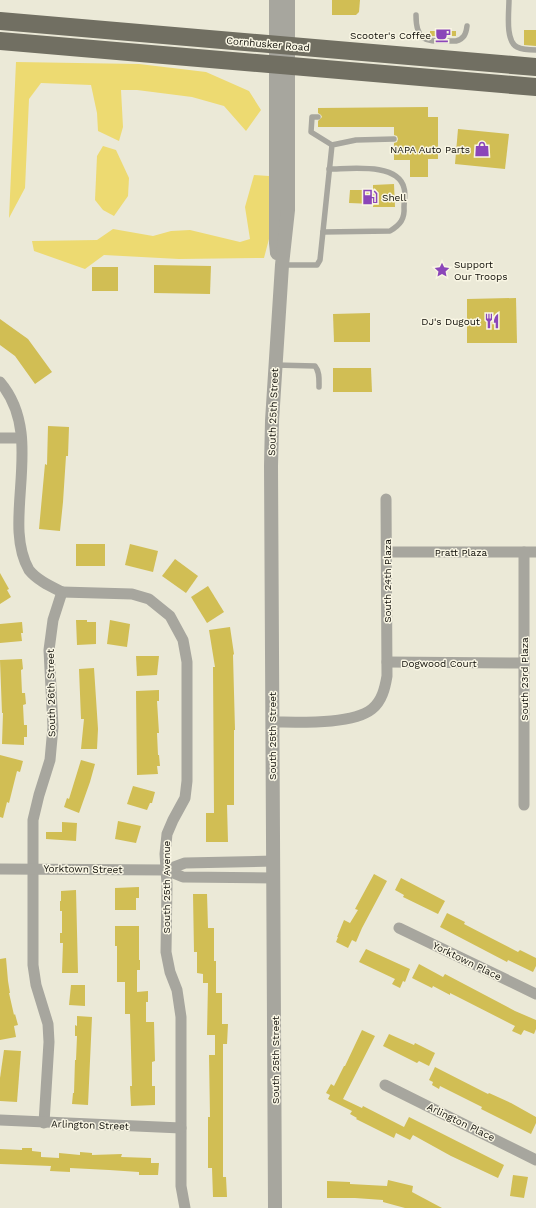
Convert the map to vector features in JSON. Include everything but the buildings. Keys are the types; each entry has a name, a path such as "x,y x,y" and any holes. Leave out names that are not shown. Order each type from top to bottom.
{"main road":[{"name":"Cornhusker Road","path":"0,21 536,67"},
{"name":"Cornhusker Road","path":"0,41 536,87"}],"street":[{"name":"South 25th Street","path":"276,0 282,45"},
{"name":"South 25th Street","path":"275,1208 271,466 275,366 282,265 288,210 281,65 288,0"},
{"path":"0,382 11,398 18,421 19,438 13,517 17,548 29,571 50,586 62,592"},
{"path":"0,438 19,438"},
{"name":"South 24th Plaza","path":"386,499 387,662"},
{"name":"Pratt Plaza","path":"387,552 536,552"},
{"name":"South 23rd Plaza","path":"524,552 524,805"},
{"name":"South 26th Street","path":"44,1123 49,1042 48,1024 36,985 33,966 33,820 50,760 53,727 48,650 53,620 62,592"},
{"name":"South 25th Avenue","path":"62,592 132,594 148,599 170,616 183,640 187,662 187,781 185,798 167,834 164,854 166,870 166,952 170,972 177,990 181,1017 181,1186 185,1208"},
{"name":"Dogwood Court","path":"272,722 347,719 372,709 379,701 385,690 387,662 524,663"},
{"name":"Yorktown Street","path":"166,870 185,862 274,861"},
{"name":"Yorktown Street","path":"0,869 166,870 183,877 274,878"},
{"name":"Yorktown Place","path":"399,928 536,994"},
{"name":"Arlington Place","path":"385,1085 536,1160"},
{"name":"Arlington Street","path":"0,1120 181,1128"}],"lane":[{"path":"509,0 509,32 511,42 518,48 536,50"},
{"path":"416,15 418,33 421,38 427,40 460,40 465,36 467,26"},
{"path":"318,117 312,116 311,132 332,145 356,140 394,139"},
{"path":"282,265 317,265 320,260 332,145"},
{"path":"323,232 390,231 402,222 405,215 404,188 396,176 390,172 371,168 329,169"},
{"path":"275,366 315,366 319,376 319,387"}],"shaded area":[{"path":"16,62 139,64 206,72 249,91 261,110 246,131 224,106 192,97 137,90 121,90 123,127 119,141 98,131 97,113 91,85 41,83 29,99 25,188 9,218"},
{"path":"103,146 116,150 129,178 128,196 114,216 103,210 95,200 97,156"},
{"path":"254,175 269,176 271,198 269,239 264,258 179,259 104,255 85,269 34,251 32,241 97,240 113,229 153,236 171,231 190,230 240,242 250,239 245,207"}],"place":[{"name":"Scooter's Coffee","path":"443,35"},
{"name":"NAPA Auto Parts","path":"482,149"},
{"name":"Shell","path":"370,197"},
{"name":"Support Our Troops","path":"442,270"},
{"name":"DJ's Dugout","path":"492,321"}]}
